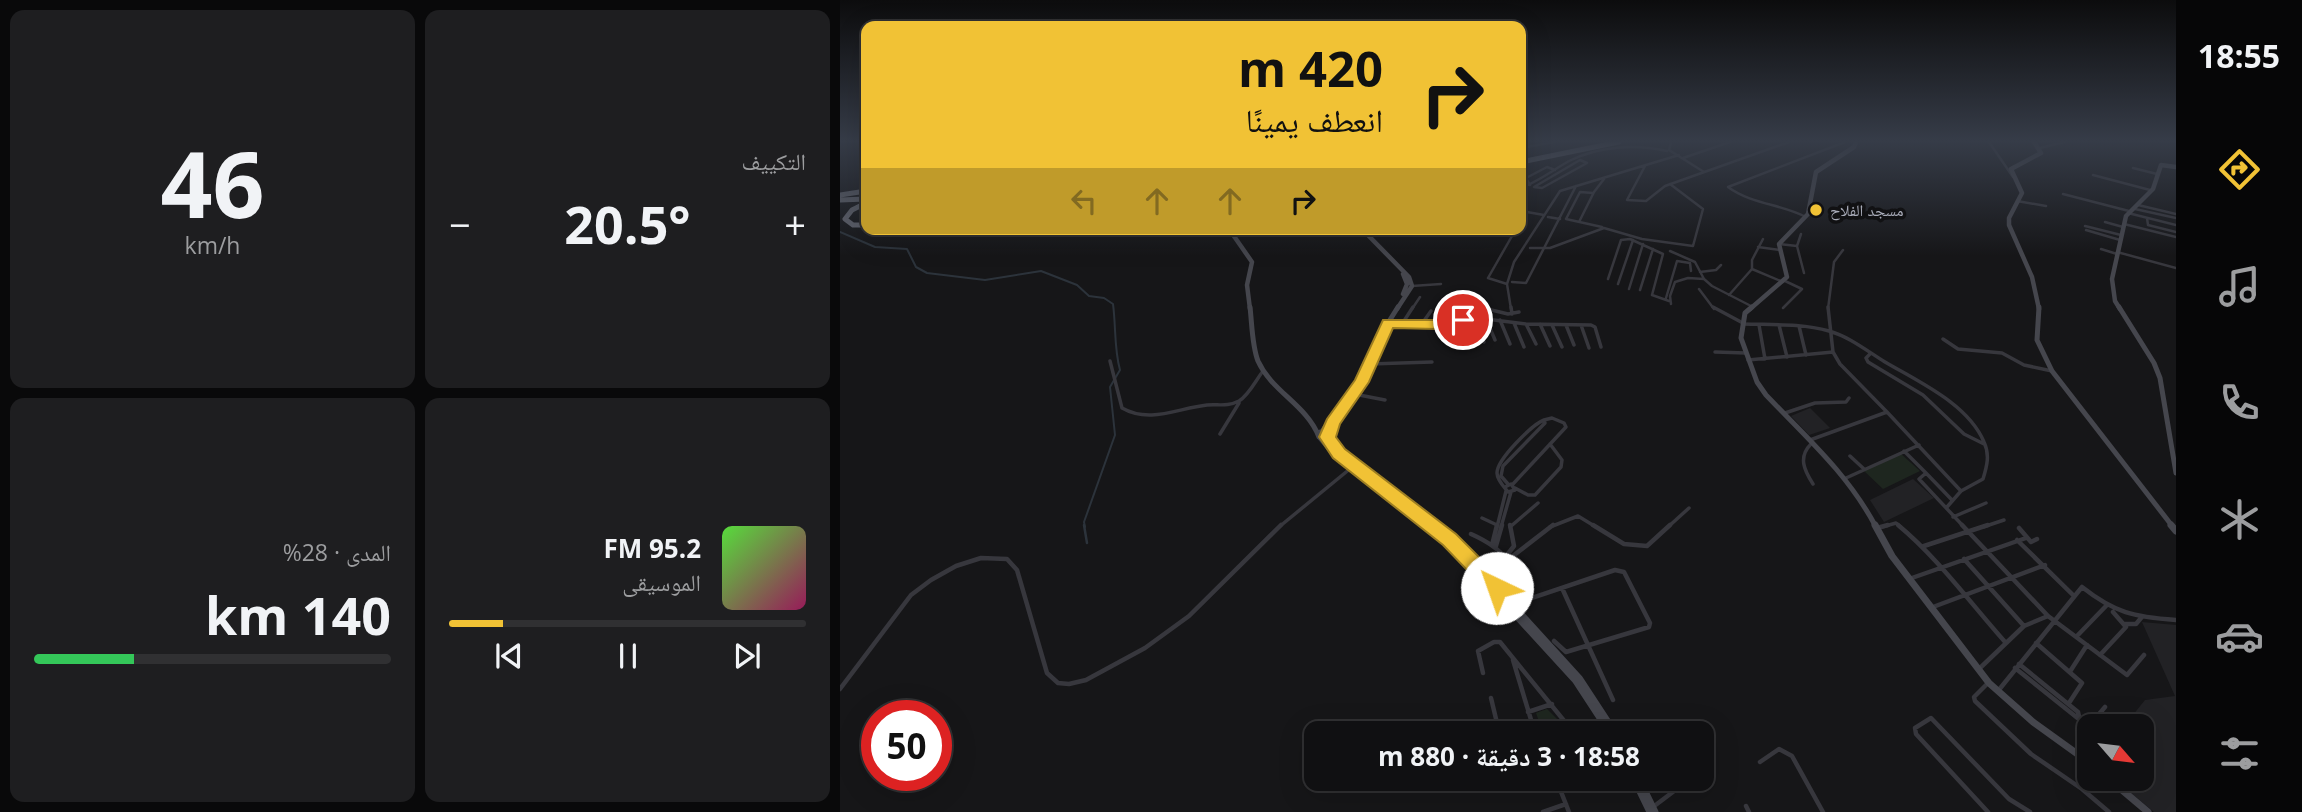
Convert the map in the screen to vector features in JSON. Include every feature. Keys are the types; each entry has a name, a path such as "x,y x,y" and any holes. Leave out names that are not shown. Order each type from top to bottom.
{"highway":[{"path":"840,197 861,197"},
{"path":"861,202 845,219 853,225 861,226"},
{"path":"840,220 848,226 861,226"}],"main road":[{"path":"1816,180 1806,217 1780,247 1787,277 1751,306 1741,323 1741,338 1758,382 1782,414 1846,478 1909,579 1989,682 2077,755"},
{"path":"2016,180 2021,190 2009,218 2010,230 2032,277 2039,304 2037,340 2052,371 2176,531"},
{"path":"2154,180 2150,190 2131,209 2123,225 2112,279 2115,301 2148,352 2160,378 2176,473"},
{"path":"1323,434 1354,394 1370,364 1386,323 1412,286 1409,276 1367,235"},
{"path":"1323,434 1356,384 1405,290 1407,281 1367,235"},
{"path":"1323,434 1331,453 1426,525 1470,565 1576,681 1602,721"},
{"path":"1323,434 1339,454 1450,539 1586,685 1608,721"},
{"path":"1643,791 1653,810"},
{"path":"2123,791 2148,812"}],"street":[{"path":"1527,180 1530,185"},
{"path":"1526,186 1539,180"},
{"path":"1544,180 1534,187 1542,188 1557,180"},
{"path":"1512,314 1510,283 1514,262 1560,191 1596,180"},
{"path":"1579,222 1603,180"},
{"path":"1638,180 1627,201 1646,201 1670,184 1682,180"},
{"path":"1741,180 1728,187 1806,217"},
{"path":"2112,180 2150,190"},
{"path":"1593,193 1580,192 1566,218 1642,239 1686,247 1695,245 1703,209 1670,184"},
{"path":"1512,235 1488,278 1526,283 1577,186"},
{"path":"2063,194 2176,216"},
{"path":"2017,201 2046,205"},
{"path":"2131,209 2147,218 2176,225"},
{"path":"1526,214 1560,219"},
{"path":"2147,218 2148,225 2176,234"},
{"path":"2105,222 2176,234"},
{"path":"1530,248 1543,249 1604,228"},
{"path":"2086,228 2120,238"},
{"path":"1619,232 1626,229"},
{"path":"1801,234 1797,246 1804,273"},
{"path":"1233,235 1252,261 1247,285 1257,359 1264,371 1292,397 1323,434"},
{"path":"1729,295 1752,269 1752,260 1763,239"},
{"path":"1608,279 1621,240 1633,240 1661,251 1663,255 1652,295 1669,301"},
{"path":"1618,284 1633,240"},
{"path":"1629,289 1643,244"},
{"path":"1758,247 1797,246"},
{"path":"1640,290 1654,248"},
{"path":"2101,248 2176,268"},
{"path":"1843,250 1834,262 1828,307 1833,352 1840,364 1961,491"},
{"path":"1670,251 1695,262 1704,279 1751,306"},
{"path":"1669,301 1677,261 1690,263 1690,271"},
{"path":"1700,272 1716,270 1721,265"},
{"path":"1752,269 1802,289 1783,308"},
{"path":"1669,301 1672,285 1678,280 1704,279"},
{"path":"1412,286 1441,284"},
{"path":"1699,289 1715,310 1741,323 1799,326 1831,331 1932,388 1950,403 1980,433 1984,444 1986,474 1977,484 1961,491 1947,507"},
{"path":"1402,324 1420,297"},
{"path":"1462,303 1512,314 1519,312"},
{"path":"1421,325 1431,310"},
{"path":"1475,319 1484,342"},
{"path":"1386,323 1421,325 1486,319 1526,324 1581,325 1595,327 1601,347"},
{"path":"1486,319 1495,340"},
{"path":"1500,320 1510,344"},
{"path":"1455,321 1463,323 1468,333"},
{"path":"1513,322 1524,347"},
{"path":"1526,324 1536,344"},
{"path":"1540,324 1549,346"},
{"path":"1552,325 1562,347"},
{"path":"1566,325 1574,345"},
{"path":"1581,325 1589,348"},
{"path":"1759,325 1765,359"},
{"path":"1779,325 1787,358"},
{"path":"1799,326 1806,355"},
{"path":"1943,339 1958,349 2002,353 2024,365 2052,371"},
{"path":"1715,352 1765,359 1833,352"},
{"path":"1871,353 1867,358 1868,362 1923,395 1964,434 1984,444"},
{"path":"1110,361 1122,408 1134,415 1181,412 1206,405 1228,406 1240,401"},
{"path":"1370,364 1432,362"},
{"path":"1220,434 1240,401 1264,371"},
{"path":"1354,394 1385,400"},
{"path":"1782,414 1815,403 1846,402 1849,398"},
{"path":"1938,407 1950,403"},
{"path":"1813,484 1803,467 1802,458 1810,442 1888,412"},
{"path":"1494,545 1510,488 1566,426 1554,418 1544,420 1545,423 1506,458 1501,474 1510,488 1535,495 1561,467 1562,460 1550,444"},
{"path":"1846,478 1919,445"},
{"path":"1904,451 1952,500"},
{"path":"1850,456 1864,469"},
{"path":"840,690 897,612 925,583 962,564 1000,557 1007,559 1017,570 1047,673 1058,683 1069,684 1086,680 1145,648 1189,616 1269,535 1351,468"},
{"path":"1926,473 1919,479 2048,616 2127,675 2144,655"},
{"path":"1508,557 1514,546 1510,525 1538,503"},
{"path":"1953,517 1986,503"},
{"path":"1508,557 1549,528 1565,519 1578,516 1624,544 1647,546 1689,508"},
{"path":"1494,545 1497,526 1503,513"},
{"path":"1482,518 1497,526"},
{"path":"1924,546 2004,520"},
{"path":"1877,528 1896,523 1924,546 1963,596 2007,643"},
{"path":"2020,528 2031,542 2037,539"},
{"path":"1471,534 1494,545 1508,557 1514,589 1510,603"},
{"path":"1909,579 2026,538"},
{"path":"2018,540 2074,596"},
{"path":"1964,559 2025,626"},
{"path":"1931,608 2045,565"},
{"path":"1510,603 1620,570 1625,574 1650,623 1647,627 1564,652 1554,640"},
{"path":"1998,691 2082,587 2112,610 2126,627 2100,655"},
{"path":"1562,588 1613,700"},
{"path":"2076,637 2106,606"},
{"path":"2112,610 2141,618 2176,620"},
{"path":"1980,668 2025,626 2048,616"},
{"path":"2123,624 2136,624 2141,618"},
{"path":"1483,674 1479,649 1498,641 1564,721"},
{"path":"2036,643 2071,670 2082,683 2069,703"},
{"path":"2071,670 2087,645"},
{"path":"1513,657 1531,721"},
{"path":"2017,666 2069,703 2078,714"},
{"path":"2017,666 2077,717"},
{"path":"1989,682 1974,697 1975,701 2031,754 2082,789 2109,812"},
{"path":"1491,698 1497,721"},
{"path":"1528,712 1552,704"},
{"path":"2099,714 2105,707"},
{"path":"1988,812 1916,734 1915,728 1931,718 2009,799 2030,812"},
{"path":"1760,761 1779,749 1792,755 1823,812"},
{"path":"1561,791 1569,812"},
{"path":"1653,810 1676,791"},
{"path":"1543,812 1566,804"}],"shaded area":[{"path":"1810,408 1830,428 1809,435 1791,416"},
{"path":"1900,453 1920,471 1883,489 1863,470"},
{"path":"1913,479 1934,498 1884,522 1870,500"},
{"path":"2142,622 2176,625 2176,812 2154,812 2129,791 2154,791 2154,714 2134,714 2145,700 2175,696"},
{"path":"1547,709 1559,721 1539,721 1536,713"}],"waterway":[{"path":"840,232 875,247 907,249 916,267 927,273 985,280 1041,271 1077,285 1089,296 1104,298 1113,304 1120,370 1110,387 1115,435 1084,522 1085,527"},
{"path":"1084,525 1087,543"}],"place":[{"name":"مسجد الفلاح","path":"1816,210"}],"route":[{"path":"1463,320 1421,325 1388,323 1361,382 1332,423 1327,437 1339,454 1450,539 1497,588"}]}
